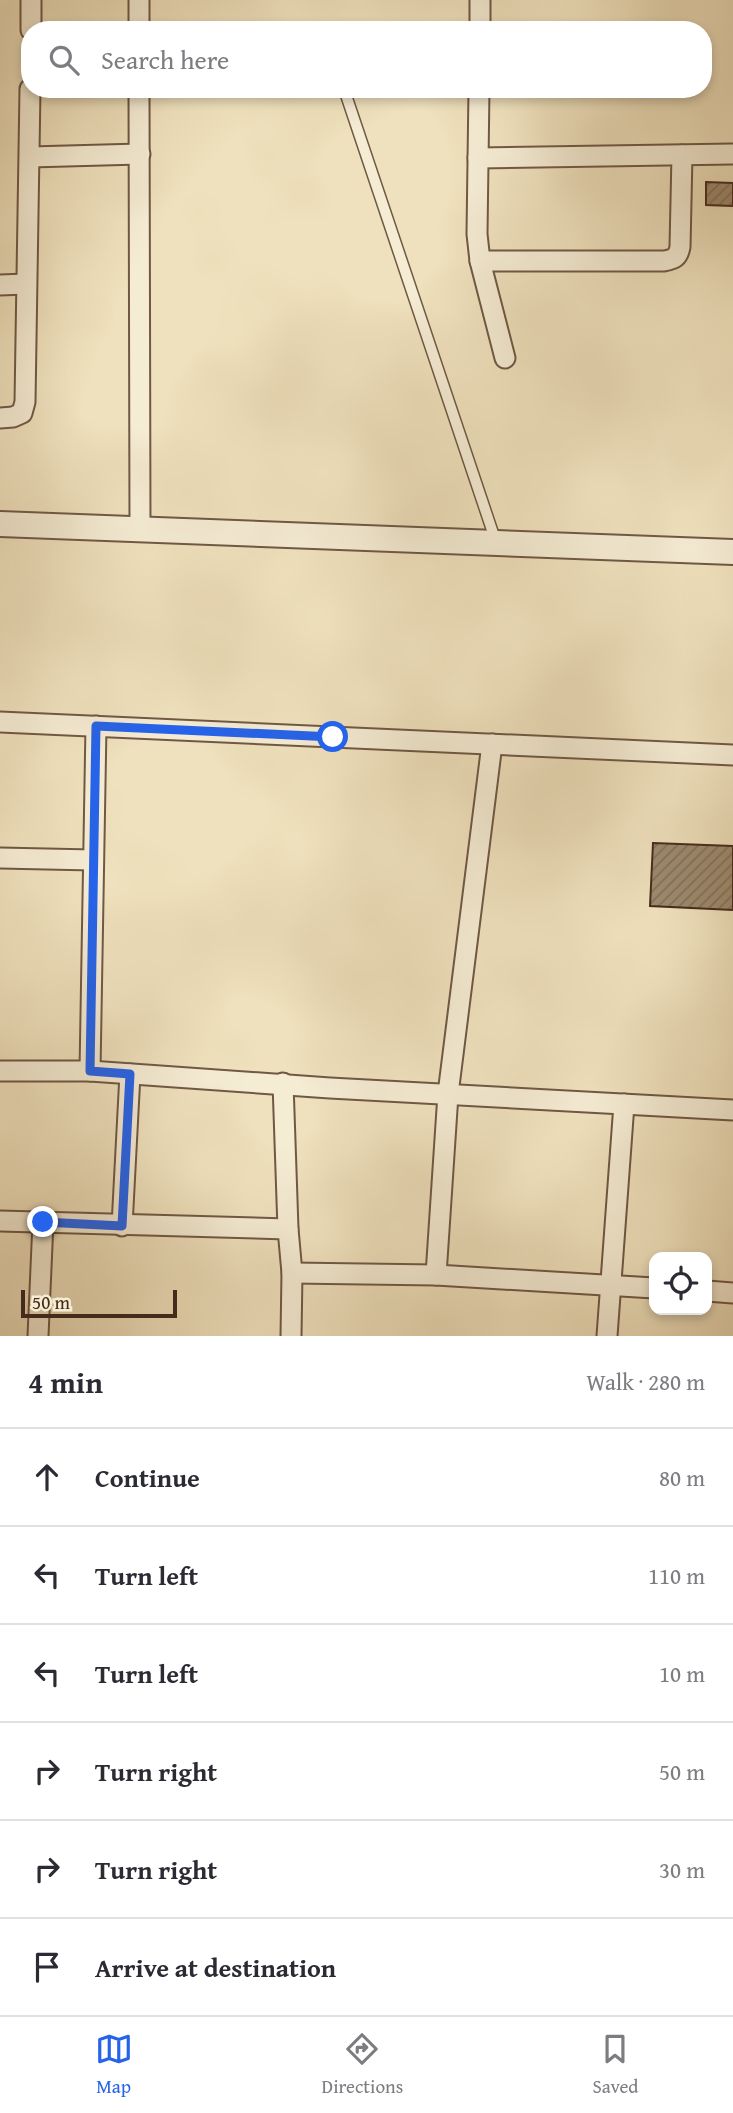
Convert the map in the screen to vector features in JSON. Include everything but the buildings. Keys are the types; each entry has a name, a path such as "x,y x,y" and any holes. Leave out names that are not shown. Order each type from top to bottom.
{"street":[{"path":"31,0 31,21"},
{"path":"139,0 139,21"},
{"path":"480,0 480,21"},
{"path":"0,418 22,413 25,402 30,98"},
{"path":"139,98 140,531"},
{"path":"479,98 477,234 480,261 505,358"},
{"path":"30,157 140,154"},
{"path":"478,158 733,154"},
{"path":"480,261 674,259 680,247 682,155"},
{"path":"0,285 26,285"},
{"path":"0,524 733,552"},
{"path":"0,722 733,754"},
{"path":"90,1071 96,726"},
{"path":"436,1275 448,1094 492,744"},
{"path":"0,858 93,860"},
{"path":"0,1071 90,1071 330,1088 733,1110"},
{"path":"122,1226 130,1074"},
{"path":"283,1083 292,1273 291,1336"},
{"path":"607,1336 624,1104"},
{"path":"0,1221 288,1230"},
{"path":"38,1336 43,1222"},
{"path":"292,1273 436,1275 649,1288"},
{"path":"712,1291 733,1293"}],"lane":[{"path":"347,98 496,543"}],"route":[{"path":"43,1222 122,1226 130,1074 90,1071 96,726 333,737"}]}
